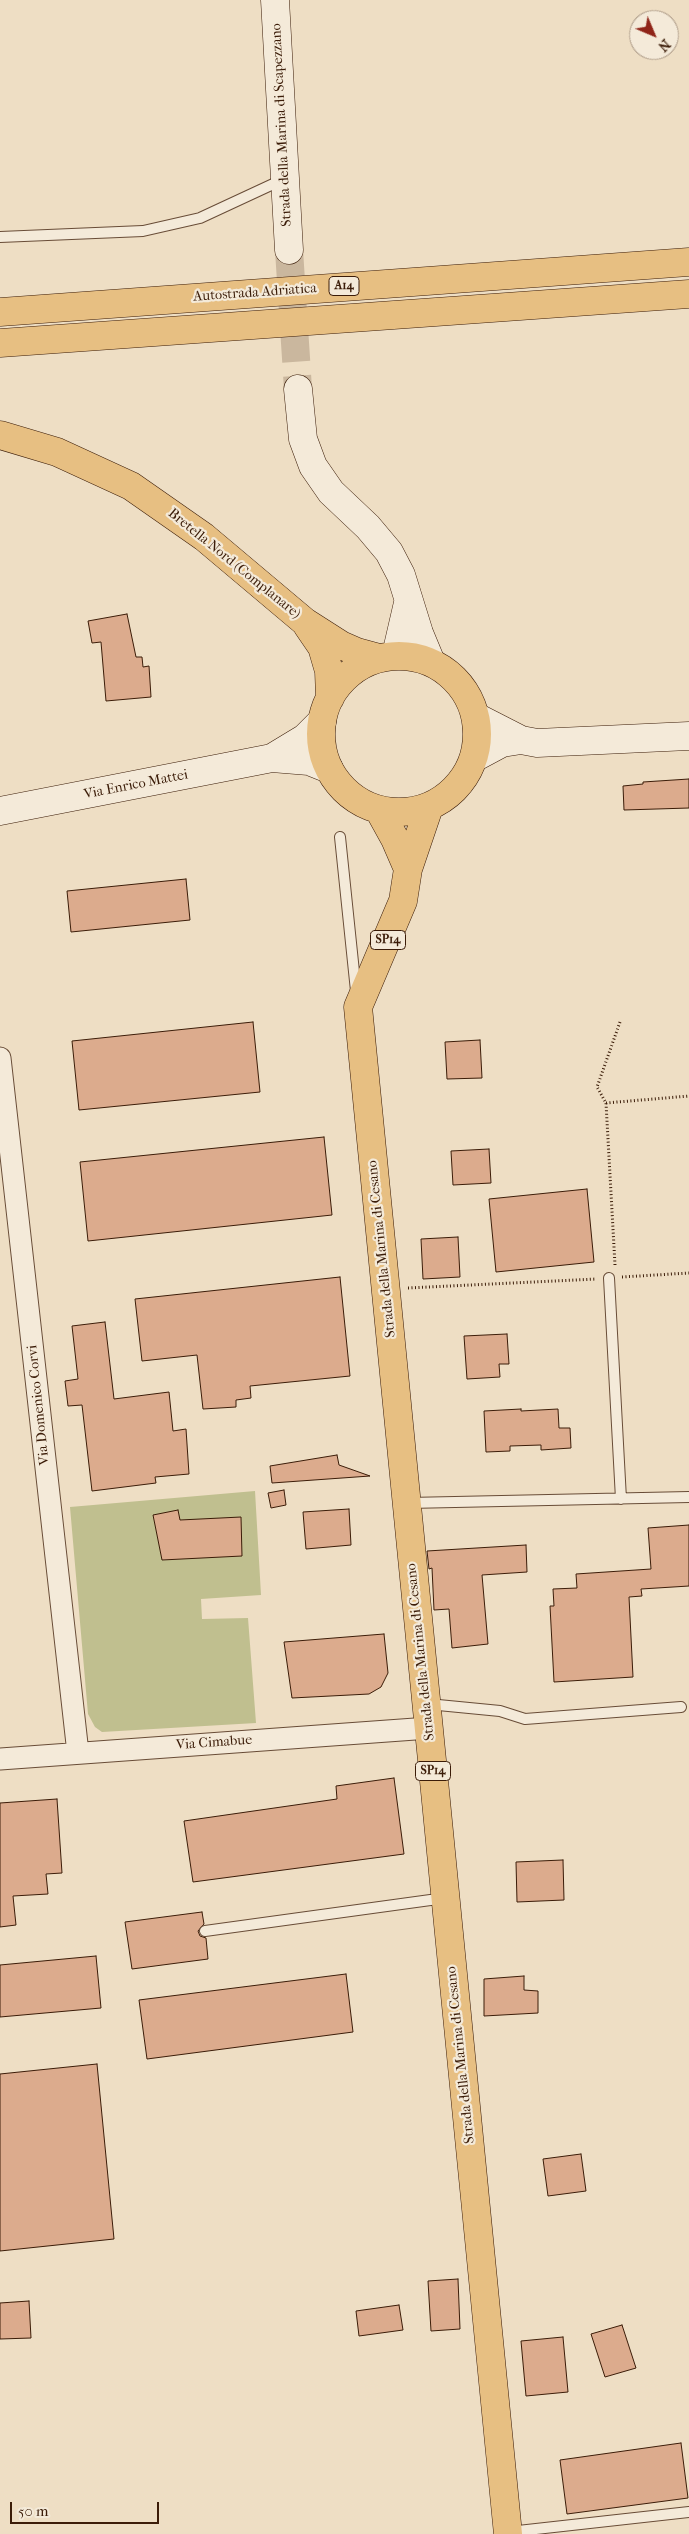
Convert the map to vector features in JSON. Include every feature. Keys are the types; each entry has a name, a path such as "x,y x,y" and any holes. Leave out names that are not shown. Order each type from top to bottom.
{"main road":[{"name":"Strada della Marina di Scapezzano","path":"275,0 289,250"},
{"name":"Autostrada Adriatica","path":"0,312 689,262"},
{"path":"0,343 689,294"},
{"path":"298,389 303,439 313,466 331,492 368,527 389,552 401,574 430,662"},
{"name":"Bretella Nord (Complanare)","path":"0,435 57,452 131,486 204,537 305,622 341,645 357,652 388,657"},
{"path":"388,657 404,625 408,599"},
{"name":"Bretella Nord (Complanare)","path":"305,622 322,647 329,671 326,710"},
{"path":"414,656 430,662 447,671 460,684 470,700 476,717 478,738 474,758 464,778 448,795 429,807 404,812 379,810 353,796 342,787 329,769 322,746 326,710 342,680 359,667 388,657 414,656"},
{"name":"Via Enrico Mattei","path":"272,758 305,738 326,710"},
{"path":"476,717 521,740"},
{"path":"474,758 502,742 521,740 551,744 689,736"},
{"name":"Via Enrico Mattei","path":"0,811 272,758 309,761 329,769"},
{"name":"Strada della Marina di Cesano","path":"429,807 408,869 403,901 358,1007 508,2533"},
{"path":"379,810 396,839 408,869"}],"street":[{"name":"Via Domenico Corvi","path":"0,1058 78,1753"},
{"name":"Via Cimabue","path":"0,1759 78,1753 428,1716"}],"lane":[{"path":"0,237 143,231 200,218 284,179"},
{"path":"340,837 358,1007"},
{"path":"612,1278 621,1498"},
{"path":"407,1503 689,1497"},
{"path":"428,1716 486,1709 525,1719 680,1707"},
{"path":"205,1931 446,1898"},
{"path":"508,2533 689,2512"}],"path":[{"path":"612,1278 606,1103 597,1087 620,1022"},
{"path":"606,1103 689,1096"},
{"path":"386,1289 689,1273"}],"shaded area":[{"path":"255,1491 261,1595 201,1599 202,1619 248,1618 256,1723 102,1732 95,1727 88,1714 70,1507"}],"building":[{"path":"127,614 136,657 142,657 143,667 149,666 151,697 106,701 101,642 92,643 88,621"},
{"path":"689,779 689,808 624,810 623,786 643,784 643,782"},
{"path":"186,879 190,920 71,932 67,891"},
{"path":"253,1022 260,1092 79,1110 72,1041"},
{"path":"480,1040 482,1078 447,1079 445,1042"},
{"path":"324,1137 332,1215 88,1241 80,1162"},
{"path":"489,1149 491,1183 453,1185 451,1151"},
{"path":"587,1189 594,1262 496,1272 489,1199"},
{"path":"458,1237 460,1277 423,1279 421,1239"},
{"path":"340,1277 350,1376 250,1386 251,1398 236,1400 236,1407 203,1409 197,1355 142,1361 135,1299"},
{"path":"105,1322 114,1399 169,1392 173,1431 186,1429 189,1474 155,1477 156,1483 92,1491 82,1405 68,1406 65,1381 78,1379 72,1326"},
{"path":"507,1334 509,1364 499,1364 500,1377 467,1379 464,1336"},
{"path":"521,1409 521,1411 558,1409 559,1428 570,1428 571,1448 541,1450 541,1445 510,1446 510,1451 486,1452 484,1411"},
{"path":"337,1455 339,1465 370,1476 272,1483 270,1466"},
{"path":"284,1490 286,1505 271,1508 268,1493"},
{"path":"349,1509 351,1545 306,1549 303,1512"},
{"path":"178,1510 180,1520 241,1517 242,1556 162,1560 153,1515"},
{"path":"689,1525 689,1586 641,1589 642,1596 629,1597 633,1677 554,1682 550,1606 554,1606 553,1589 577,1588 576,1574 651,1569 648,1528"},
{"path":"526,1545 527,1572 482,1575 488,1644 452,1648 449,1609 434,1610 432,1568 429,1569 427,1551"},
{"path":"384,1634 388,1673 381,1687 369,1694 292,1698 284,1642"},
{"path":"394,1778 404,1854 193,1882 184,1821 337,1799 336,1786"},
{"path":"57,1799 62,1873 46,1874 48,1894 13,1896 16,1925 0,1927 0,1803"},
{"path":"563,1860 564,1900 517,1902 516,1862"},
{"path":"202,1912 204,1924 198,1931 200,1936 206,1938 208,1959 132,1969 125,1922"},
{"path":"96,1956 101,2008 0,2017 0,1965"},
{"path":"346,1974 353,2032 147,2059 139,2000"},
{"path":"524,1976 524,1990 538,1991 538,2013 484,2016 484,1979"},
{"path":"97,2064 114,2239 0,2251 0,2074"},
{"path":"581,2154 586,2191 548,2196 543,2159"},
{"path":"458,2279 460,2329 431,2331 428,2281"},
{"path":"29,2301 31,2338 0,2339 0,2303"},
{"path":"399,2305 403,2330 359,2336 356,2311"},
{"path":"622,2325 636,2368 605,2377 591,2334"},
{"path":"563,2337 568,2392 526,2396 521,2341"},
{"path":"681,2443 688,2498 567,2514 560,2460"}],"tunnel":[{"path":"289,250 298,389"}]}
